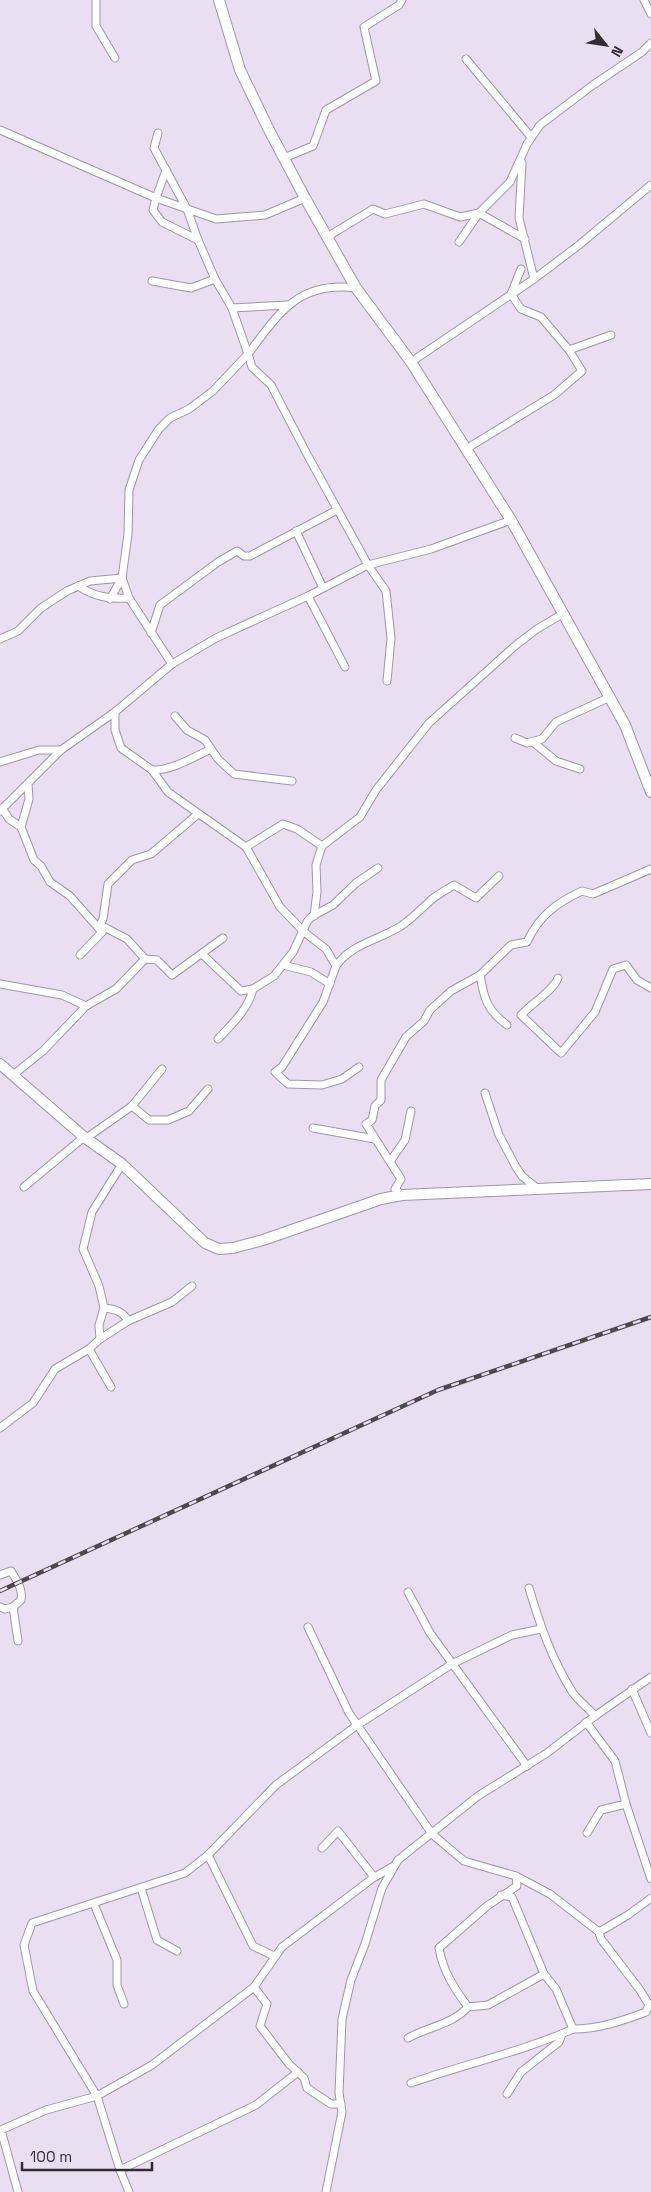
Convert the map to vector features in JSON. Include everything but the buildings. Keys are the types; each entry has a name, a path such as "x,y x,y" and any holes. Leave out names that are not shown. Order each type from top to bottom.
{"main road":[{"path":"219,0 240,70 305,198 356,288 411,362 511,520 625,725 651,792"},
{"path":"0,1064 84,1138 122,1164 205,1243 219,1249 233,1248 264,1240 381,1199 402,1195 651,1184"}],"street":[{"path":"96,0 96,26 115,58"},
{"path":"284,158 313,146 326,110 376,81 364,27 399,5 402,0"},
{"path":"644,0 651,14"},
{"path":"459,242 479,213 510,182 531,137 544,120 642,52 651,43"},
{"path":"466,59 531,137"},
{"path":"0,130 156,198 216,219 265,216 305,198"},
{"path":"158,133 154,148 187,209 215,279 232,308 252,367 272,384 337,510 368,565 386,591 391,638 387,681"},
{"path":"523,155 519,218 534,279"},
{"path":"166,170 153,210 162,222 198,240"},
{"path":"411,362 534,279 579,245 651,185"},
{"path":"327,237 373,209 385,214 424,204 460,217 479,213 524,239"},
{"path":"511,294 521,269"},
{"path":"152,281 192,288 215,279"},
{"path":"110,599 122,578 128,534 129,490 139,460 147,444 170,418 189,408 212,391 248,354 287,305 319,288 334,286 356,288"},
{"path":"466,449 554,395 582,371 569,350 542,317 521,309 511,294"},
{"path":"232,308 287,305"},
{"path":"569,350 611,335"},
{"path":"150,633 160,605 218,562 237,551 244,556 250,556 337,510"},
{"path":"101,929 70,896 50,882 41,866 34,860 21,828 1,810 61,750 115,712 172,664 216,638 308,596 368,565 431,549 511,520"},
{"path":"296,531 323,588"},
{"path":"0,639 18,631 41,608 78,586 90,581 122,578"},
{"path":"122,578 129,598 150,633 172,664"},
{"path":"78,586 96,596 110,599 129,598"},
{"path":"308,596 344,667"},
{"path":"314,916 317,892 316,865 322,846 360,816 371,797 429,723 516,646 537,629 564,613"},
{"path":"515,738 527,743 542,739 556,722 610,697"},
{"path":"115,712 115,730 121,748 152,770 168,792 246,848 280,907 304,932 326,949 336,966"},
{"path":"175,716 187,730 205,740 218,759 234,774 292,781"},
{"path":"534,742 556,761 580,768"},
{"path":"152,770 157,771 211,749"},
{"path":"0,762 39,750 61,750"},
{"path":"21,828 29,799 28,784"},
{"path":"80,956 101,929 108,884 132,860 151,854 198,814"},
{"path":"246,848 282,824 297,829 322,846"},
{"path":"202,954 241,991 253,989 274,976 283,965 293,952 304,932 307,922 334,905 356,883 378,868"},
{"path":"402,1195 395,1189 402,1179 366,1124 372,1120 375,1106 381,1100 381,1080 406,1037 424,1021 430,1010 451,991 480,975 511,945 527,942 534,927 554,906 582,890 593,894 651,869"},
{"path":"359,1067 342,1079 322,1085 288,1084 275,1072 282,1067 323,1002 336,966 343,956 358,946 378,940 403,925 433,898 454,885 476,898 499,876"},
{"path":"101,929 104,927 128,939 145,959 157,960 172,975 223,938"},
{"path":"13,1075 43,1051 86,1006 116,989 145,959"},
{"path":"283,965 311,972 330,984"},
{"path":"558,978 555,986 521,1015 561,1053 595,1012 613,969 626,965 636,980 651,988"},
{"path":"480,975 483,996 493,1015 507,1025"},
{"path":"0,984 62,995 86,1006"},
{"path":"218,1040 241,1014 253,989"},
{"path":"24,1187 84,1138 132,1106 162,1069"},
{"path":"132,1106 149,1120 168,1120 189,1111 208,1089"},
{"path":"485,1094 499,1135 516,1167 522,1176 539,1190"},
{"path":"391,1160 405,1140 411,1111"},
{"path":"313,1128 375,1138"},
{"path":"100,1339 100,1326 104,1308 99,1286 83,1249 92,1212 122,1164"},
{"path":"0,1428 33,1403 55,1369 89,1349 100,1339 128,1321 172,1302 192,1286"},
{"path":"104,1308 114,1309 125,1315 128,1321"},
{"path":"89,1349 111,1387"},
{"path":"0,1575 11,1571 22,1593 21,1600 13,1607 5,1609 0,1607"},
{"path":"529,1588 541,1629 574,1694 595,1716"},
{"path":"408,1592 430,1633 526,1766"},
{"path":"13,1607 18,1640"},
{"path":"308,1627 350,1713 432,1834 464,1861 516,1876 550,1894 599,1932 601,1940 640,1990 649,2005 646,2012 622,2021 589,2029 573,2029 523,2049 450,2069 411,2083"},
{"path":"128,2192 97,2096 33,1991 24,1946 32,1923 185,1873 208,1856 276,1785 358,1725 452,1664 512,1635 541,1629"},
{"path":"326,2192 342,2112 340,2083 342,2019 351,1980 365,1944 382,1888 394,1866 398,1860 478,1796 547,1753 586,1722 651,1677"},
{"path":"632,1689 651,1733"},
{"path":"586,1722 615,1760 626,1804 651,1879"},
{"path":"587,1833 601,1810 626,1804"},
{"path":"322,1848 338,1831 374,1877"},
{"path":"208,1856 253,1946 274,1956"},
{"path":"18,2192 1,2130 46,2110 97,2096 152,2065 254,1988 282,1946 374,1877 394,1866"},
{"path":"468,2007 451,1984 441,1961 439,1948 501,1895 517,1886 516,1876"},
{"path":"141,1888 157,1940 177,1951"},
{"path":"501,1895 512,1897 544,1974 556,1989 573,2029"},
{"path":"599,1932 628,1915 651,1898"},
{"path":"94,1904 117,1960 117,1985 124,2004"},
{"path":"408,2038 459,2017 468,2007 488,2005 544,1974"},
{"path":"254,1988 267,2004 260,2026 289,2064 304,2078 307,2088 331,2104 341,2104"},
{"path":"507,2094 521,2072 559,2042 562,2034"},
{"path":"120,2170 256,2105 298,2072"}],"railway":[{"path":"0,1591 438,1390 651,1317"}]}
